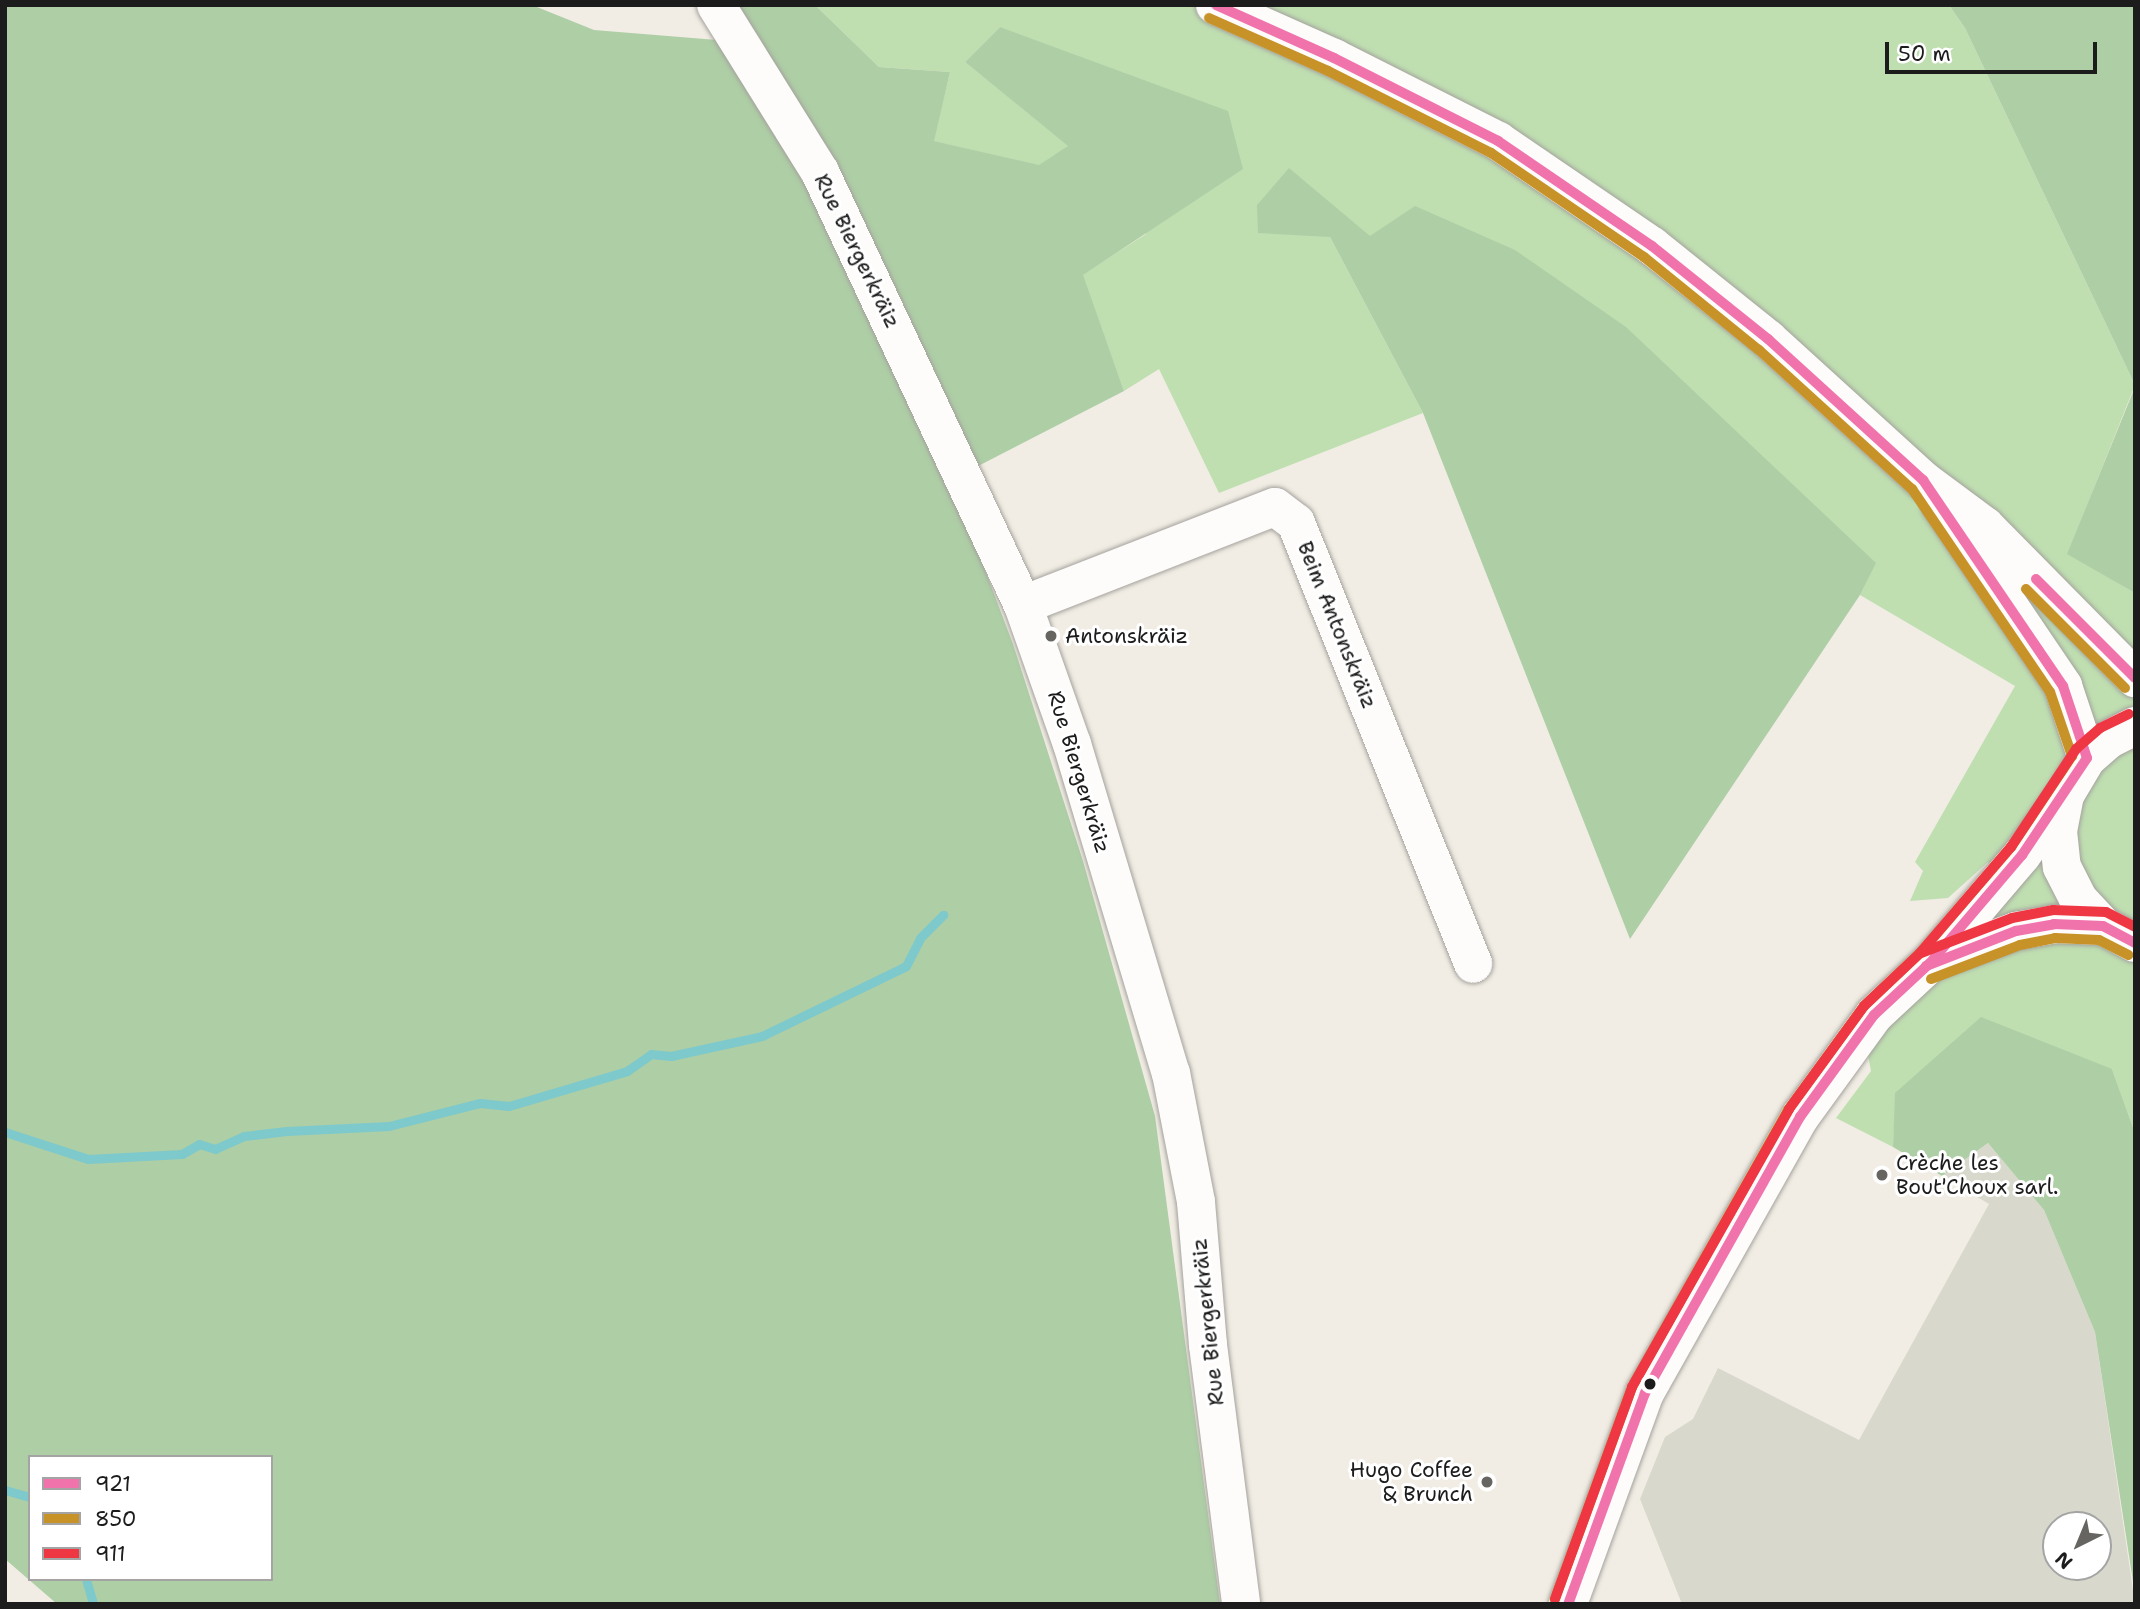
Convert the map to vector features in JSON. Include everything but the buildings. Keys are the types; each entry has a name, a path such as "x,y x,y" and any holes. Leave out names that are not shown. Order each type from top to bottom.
{"main road":[{"name":"Rue Biergerkräiz","path":"716,5 820,173 1023,605 1072,744 1171,1073 1196,1202 1208,1345 1241,1604"},
{"path":"1215,5 1334,58 1498,141 1673,262 1768,338 1923,480 1985,526 2135,678"},
{"path":"1923,480 2063,686 2087,758"},
{"name":"Beim Antonskräiz","path":"1023,605 1275,507 1296,523 1473,964"},
{"path":"1568,1604 1645,1392 1701,1285 1830,1073 1874,1015 1930,963 2022,855 2065,795 2087,758 2108,740 2135,726"},
{"path":"2065,795 2058,831 2062,867 2078,900 2126,939"},
{"path":"1930,963 2016,931 2054,924 2126,939"}],"shaded area":[{"path":"1988,1143 2044,1210 2095,1332 2135,1604 1682,1604 1640,1499 1665,1437 1693,1419 1718,1368 1859,1440 1989,1204 1942,1176"}],"green space":[{"path":"5,5 532,5 594,30 717,40 774,96 761,41 738,5 815,5 879,67 950,72 934,141 1039,165 1068,146 965,62 1000,27 1228,111 1243,169 1083,275 1124,391 951,480 1013,644 1083,861 1155,1116 1220,1604 57,1604 30,1581 273,1581 273,1455 28,1455 28,1579 5,1559"},
{"path":"815,5 1949,5 1965,28 2135,385 2068,553 2135,593 2135,1133 2112,1069 1896,1093 1893,1147 1836,1118 1871,1071 1863,1030 1995,884 1988,862 1948,898 1910,901 1923,871 1915,862 2015,686 1860,595 1875,563 1371,236 1330,237 1423,413 1219,493 1159,369 1124,391 1082,275 1146,234 1000,27 965,62 1069,146 1040,166 933,141 950,72 879,67"},
{"path":"1949,5 2135,5 2135,385 1965,28"},
{"path":"1289,168 1370,236 1415,206 1515,250 1626,327 1876,563 1860,595 1630,939 1423,413 1330,237 1258,233 1257,205"},
{"path":"2135,387 2135,593 2067,554"},
{"path":"1981,1017 2112,1069 2135,1133 2135,1595 2095,1332 2044,1210 1988,1143 1942,1176 1893,1147 1895,1093"}],"waterway":[{"path":"5,1132 88,1159 182,1154 199,1144 215,1149 244,1136 389,1126 480,1103 509,1106 627,1071 651,1054 671,1056 762,1036 906,966 920,938 943,915"},
{"path":"5,1490 28,1496"},
{"path":"87,1581 93,1604"}],"transit line":[{"name":"921","path":"1216,5 1334,58 1498,141 1652,246 1768,339 1923,480 2063,686 2087,758 2022,855 1930,963 1874,1015 1800,1117 1645,1393 1568,1604"},
{"name":"850","path":"1209,18 1328,71 1491,153 1644,257 1759,350 1912,489 2050,692 2072,756 2011,847 1920,953 1864,1006 1788,1110 1632,1387 1555,1599"},
{"name":"921","path":"2036,579 2135,678"},
{"name":"850","path":"2026,589 2125,688"},
{"name":"911","path":"1555,1599 1632,1387 1789,1109 1864,1006 1920,953 2011,847 2076,749 2100,728 2129,714"},
{"name":"911","path":"1921,953 2012,918 2053,910 2106,912 2135,927"},
{"name":"921","path":"1926,966 2016,931 2054,924 2103,926 2135,943"},
{"name":"850","path":"1931,979 2020,945 2055,938 2099,940 2128,955"}],"place":[{"name":"Antonskräiz","path":"1051,636"},
{"name":"Crèche les Bout'Choux sarl.","path":"1882,1175"},
{"name":"Hugo Coffee & Brunch","path":"1487,1482"}]}
